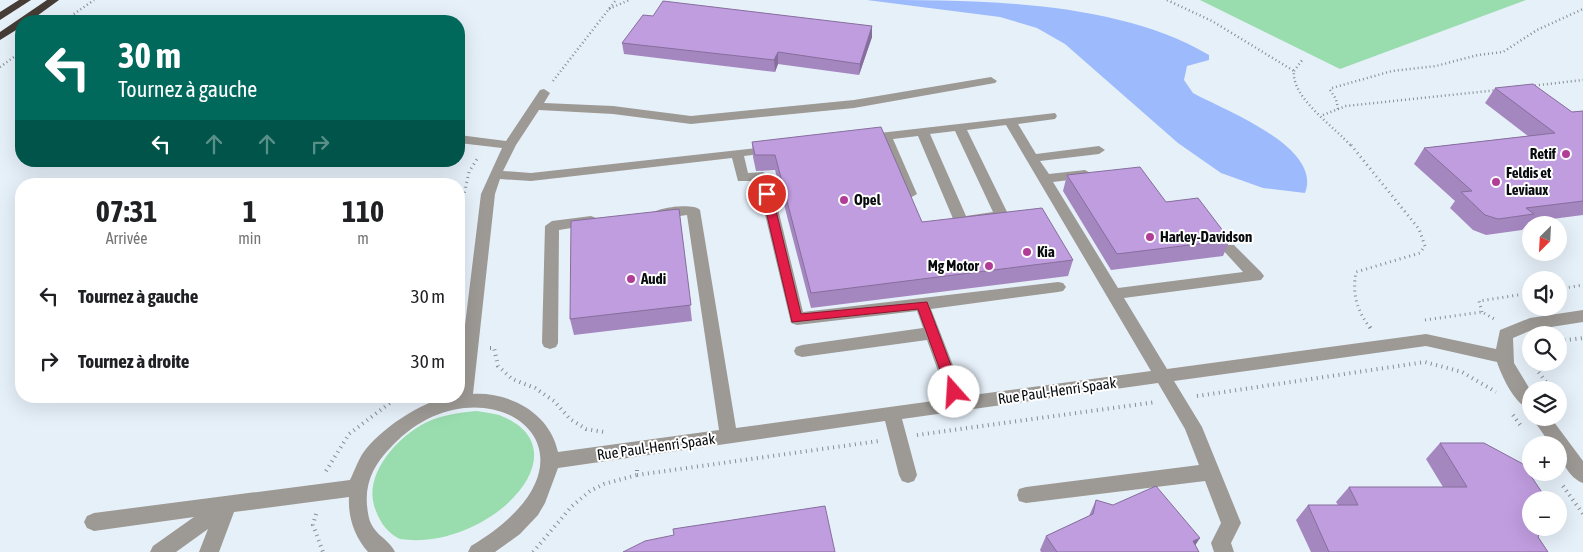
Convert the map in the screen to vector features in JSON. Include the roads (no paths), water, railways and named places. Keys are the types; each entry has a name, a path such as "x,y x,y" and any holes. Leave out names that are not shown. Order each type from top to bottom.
{"highway":[{"path":"0,17 26,0"},
{"path":"32,15 54,0"},
{"path":"0,37 15,27"}],"street":[{"path":"465,390 488,194 494,175 510,145 541,100 692,120 854,104 991,80"},
{"path":"856,139 1051,116"},
{"path":"1010,121 1193,427 1230,523 1221,543 1224,552"},
{"path":"922,131 961,221 1002,216 958,127"},
{"path":"886,136 916,209"},
{"path":"465,139 510,145"},
{"path":"494,175 531,177 786,147"},
{"path":"1032,158 1099,150"},
{"path":"737,153 743,178 763,176 797,319 1058,287"},
{"path":"1044,179 1103,172"},
{"path":"646,215 693,210 729,436"},
{"path":"550,343 552,226 608,220"},
{"path":"1114,294 1256,276 1229,248"},
{"path":"922,305 959,404"},
{"path":"1522,391 1515,382 1503,356 1506,334 1530,324 1583,316"},
{"path":"802,351 933,333"},
{"name":"Rue Paul-Henri Spaak","path":"550,462 1426,340 1503,356"},
{"path":"465,400 491,400 515,407 534,420 546,439 550,462 545,487 530,513 506,536 478,552"},
{"path":"385,552 380,550 362,529 355,503 361,474 378,447 403,424 432,409 453,403"},
{"path":"892,413 908,475"},
{"path":"1548,426 1583,475"},
{"path":"1026,495 1210,472"},
{"path":"94,522 359,488"},
{"path":"160,552 227,505"},
{"path":"209,552 227,505"}],"water":[{"path":"867,0 954,1 1044,7 1089,13 1132,23 1172,37 1209,55 1209,60 1187,66 1184,80 1193,93 1247,120 1286,146 1299,160 1307,176 1305,193 1263,188 1221,173 1178,143 1065,44 1037,28 1000,17"}],"place":[{"name":"Retif","path":"1566,154"},
{"name":"Feldis et Leviaux","path":"1496,182"},
{"name":"Opel","path":"844,200"},
{"name":"Harley-Davidson","path":"1150,237"},
{"name":"Kia","path":"1027,252"},
{"name":"Mg Motor","path":"989,266"},
{"name":"Audi","path":"631,279"}]}
